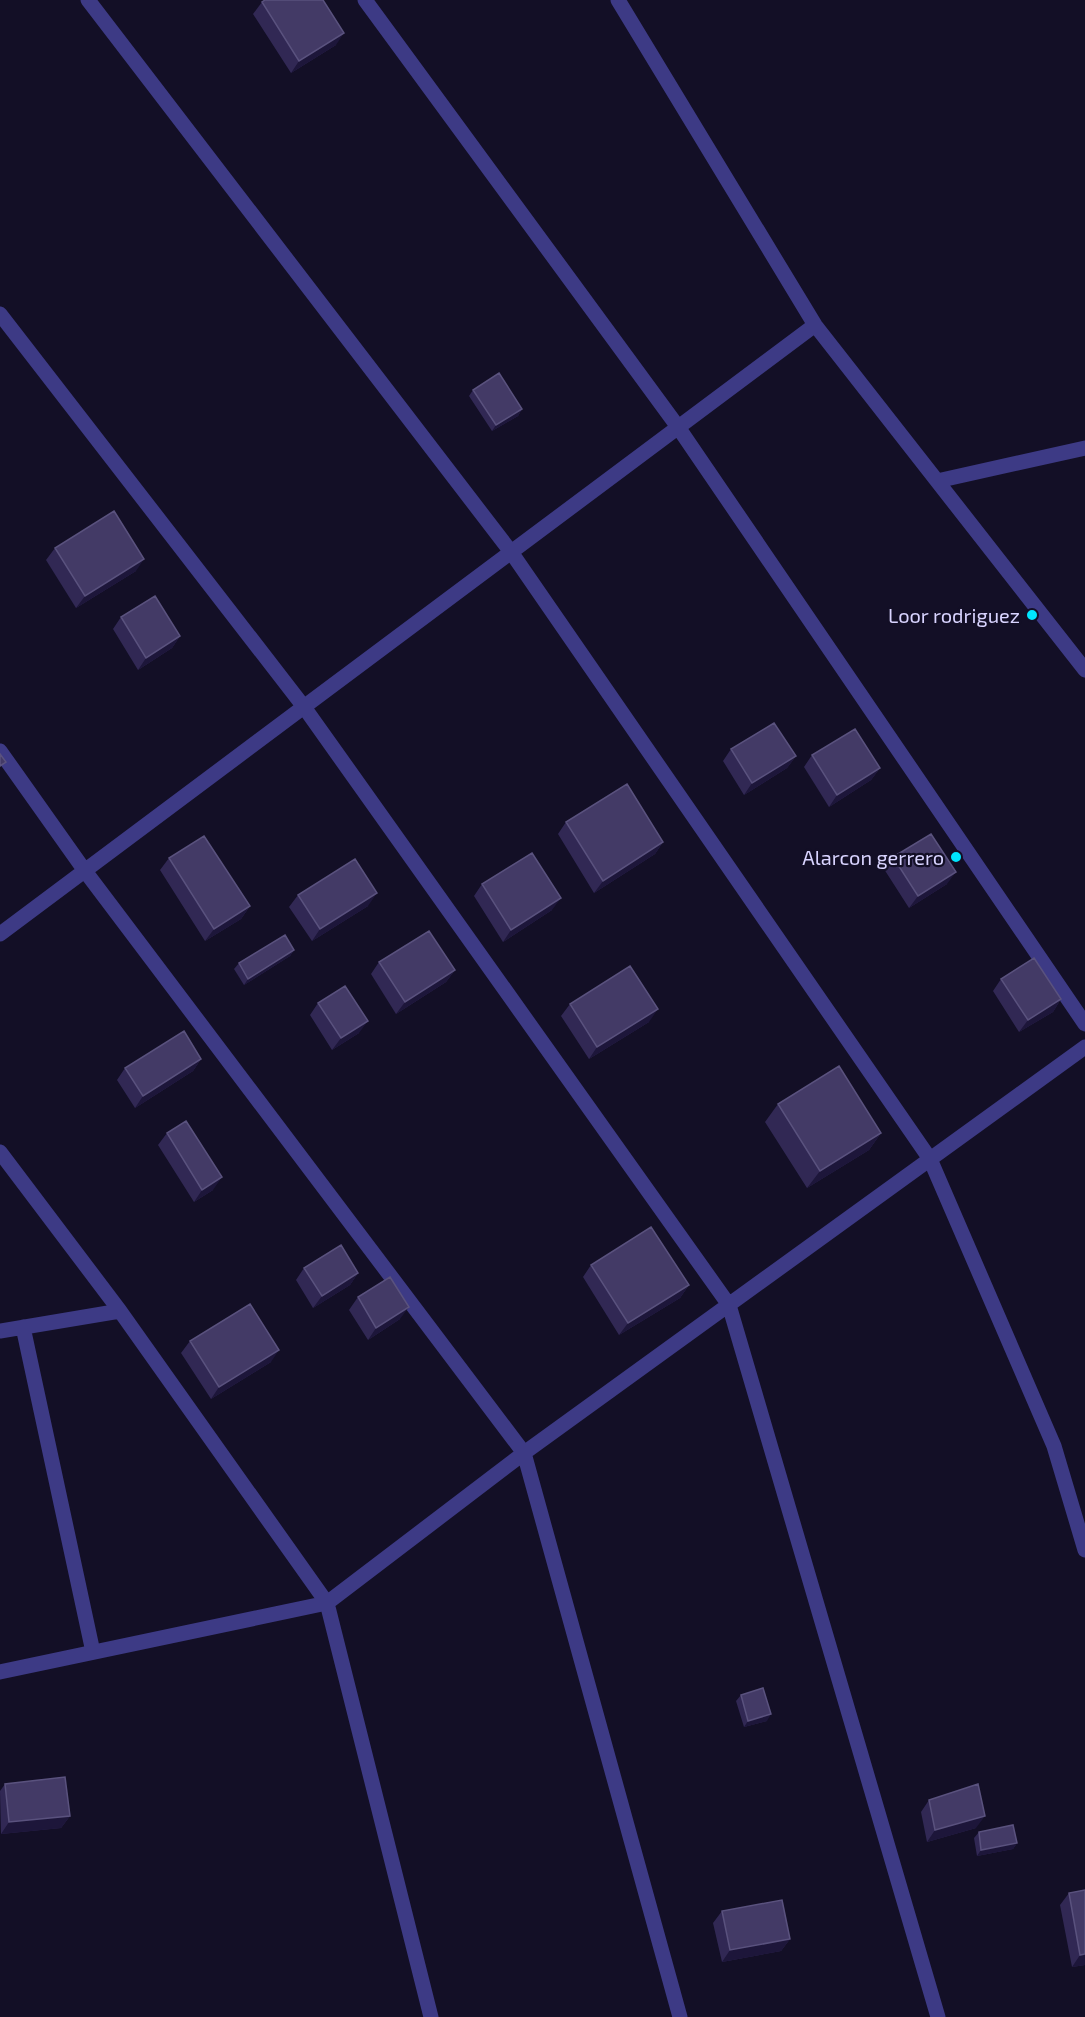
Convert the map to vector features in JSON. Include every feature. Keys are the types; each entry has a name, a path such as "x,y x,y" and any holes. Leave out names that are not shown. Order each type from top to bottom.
{"street":[{"path":"88,0 511,552 930,1159 1054,1446 1085,1550"},
{"path":"365,0 678,428 1085,1024"},
{"path":"618,0 815,325 1085,670"},
{"path":"0,314 304,707 729,1305 938,2017"},
{"path":"0,934 815,325"},
{"path":"937,481 1085,448"},
{"path":"0,751 85,871 524,1453 680,2017"},
{"path":"0,1672 327,1603 524,1453 1085,1047"},
{"path":"0,1152 120,1311 327,1603 431,2017"},
{"path":"0,1331 120,1311"},
{"path":"23,1327 93,1652"}],"building":[{"path":"265,0 323,0 344,33 299,61 262,2"},
{"path":"499,373 522,409 496,425 473,390"},
{"path":"114,511 144,559 85,596 55,548"},
{"path":"155,596 180,636 146,658 121,617"},
{"path":"774,723 796,756 752,783 731,749"},
{"path":"855,729 880,768 837,795 812,755"},
{"path":"0,754 6,762 0,766"},
{"path":"627,784 663,842 603,881 566,822"},
{"path":"931,834 956,872 918,896 893,857"},
{"path":"204,836 250,906 214,929 169,858"},
{"path":"532,853 561,898 511,930 482,884"},
{"path":"355,859 377,893 320,929 298,895"},
{"path":"429,931 455,970 405,1002 379,962"},
{"path":"285,935 294,950 248,979 239,963"},
{"path":"1034,958 1061,999 1028,1020 1001,979"},
{"path":"630,966 658,1009 597,1047 570,1004"},
{"path":"345,986 368,1021 341,1038 318,1003"},
{"path":"184,1031 201,1059 143,1096 125,1068"},
{"path":"839,1066 881,1133 820,1171 778,1104"},
{"path":"186,1121 222,1177 202,1190 167,1133"},
{"path":"651,1227 689,1285 628,1323 591,1265"},
{"path":"341,1245 358,1273 322,1296 304,1268"},
{"path":"390,1277 409,1307 376,1328 358,1297"},
{"path":"250,1304 279,1350 219,1387 190,1341"},
{"path":"763,1688 771,1714 748,1721 741,1695"},
{"path":"65,1777 70,1816 9,1822 5,1784"},
{"path":"978,1784 985,1816 935,1830 929,1800"},
{"path":"1013,1825 1017,1843 981,1850 979,1832"},
{"path":"1085,1890 1085,1954 1080,1955 1069,1893"},
{"path":"782,1900 790,1939 730,1950 722,1911"}],"place":[{"name":"Loor rodriguez","path":"1032,615"},
{"name":"Alarcon gerrero","path":"956,857"}]}
